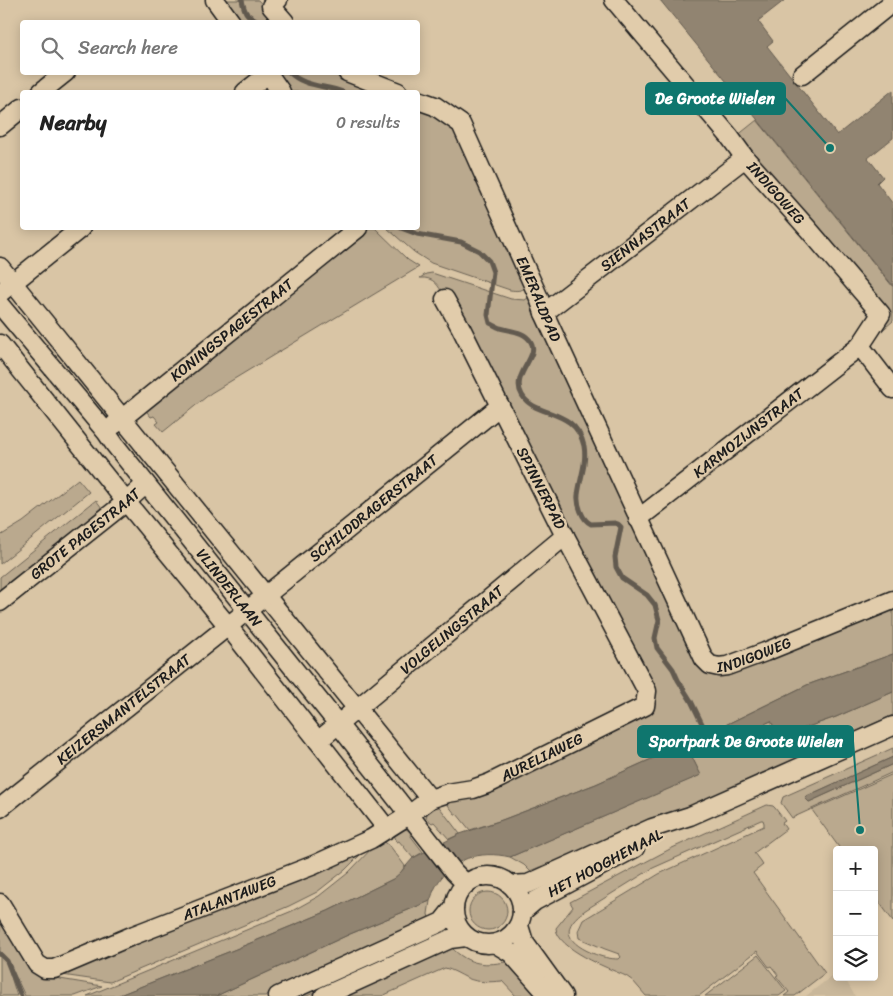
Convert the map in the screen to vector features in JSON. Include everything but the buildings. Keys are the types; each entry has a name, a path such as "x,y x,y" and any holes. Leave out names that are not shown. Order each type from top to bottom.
{"street":[{"path":"215,0 230,20"},
{"name":"INDIGOWEG","path":"614,0 729,136 745,158 881,314 860,346"},
{"path":"802,75 893,2"},
{"path":"274,3 284,20"},
{"path":"44,90 62,75"},
{"path":"247,90 265,75"},
{"path":"268,75 280,90"},
{"path":"354,75 392,90"},
{"name":"EMERALDPAD","path":"420,101 435,106 461,124 544,313 638,519"},
{"path":"0,126 20,110"},
{"name":"SIENNASTRAAT","path":"544,313 745,158"},
{"path":"6,288 78,230"},
{"name":"KONINGSPAGESTRAAT","path":"106,432 356,230"},
{"name":"VLINDERLAAN","path":"0,266 6,288 122,419 430,799"},
{"name":"SPINNERPAD","path":"445,299 638,676"},
{"name":"VLINDERLAAN","path":"0,305 106,432 115,446 460,878"},
{"name":"VLINDERLAAN","path":"0,344 228,626 388,829"},
{"path":"860,346 893,389"},
{"name":"KARMOZIJNSTRAAT","path":"638,519 860,346"},
{"name":"SCHILDDRAGERSTRAAT","path":"246,611 500,406"},
{"name":"GROTE PAGESTRAAT","path":"0,602 146,484"},
{"name":"INDIGOWEG","path":"638,519 704,659 710,665 727,666 750,658 893,600"},
{"name":"VOLGELINGSTRAAT","path":"318,740 566,536"},
{"name":"KEIZERSMANTELSTRAAT","path":"0,808 246,611"},
{"name":"AURELIAWEG","path":"414,821 430,799 490,783 644,706 647,691 638,676"},
{"name":"HET HOOGHEMAAL","path":"511,885 528,884 652,828 690,816 893,726"},
{"name":"HET HOOGHEMAAL","path":"520,919 535,901 655,837 690,816"},
{"name":"ATALANTAWEG","path":"0,903 37,964 44,969 54,969 134,935 314,864 371,839 388,829 414,821"},
{"path":"520,919 509,937 496,944 480,944 466,937 460,931 454,916 460,878 493,877 502,879 511,885 517,892 521,902 520,919 524,942 563,996"},
{"path":"278,996 442,922 454,907"},
{"path":"324,996 450,939 466,937"},
{"path":"496,944 511,953 548,996"}],"shaded area":[{"path":"221,0 258,0 275,20 236,20"},
{"path":"660,0 785,0 758,21 773,41 767,46 837,135 893,90 893,138 868,158 883,177 877,183 893,204 893,286"},
{"path":"273,75 338,75 375,90 285,90"},
{"path":"420,109 451,124 527,287 519,290 510,290 431,263 414,252 389,230 420,230"},
{"path":"757,120 893,287 893,321 878,334 883,322 737,136"},
{"path":"364,230 377,230 408,260 419,267 211,393 163,432 156,424 159,422 154,416 151,417 143,407"},
{"path":"432,273 511,299 525,300 531,296 699,667 706,670 893,604 893,654 807,685 707,734 596,784 502,820 470,830 448,805 457,797 648,705 444,296 432,280 420,278"},
{"path":"78,479 89,492 0,564 0,536 23,522"},
{"path":"96,500 102,508 0,592 0,577"},
{"path":"893,654 893,692 836,717 779,737 771,721 692,757 701,775 510,857 488,855 467,858 442,876 430,901 350,934 216,996 117,996 328,911 393,879 413,858 460,834 596,784 707,734 807,685"},
{"path":"893,692 893,715 552,868 549,863 530,871 510,857 700,775 692,757 771,721 779,737 836,717"},
{"path":"893,748 893,757 807,796 809,802 893,764 893,772 792,818 781,803 783,797"},
{"path":"893,757 893,764 809,802 805,798 807,796"},
{"path":"893,774 893,921 878,900 878,846 838,846 812,810"},
{"path":"437,804 460,834 449,839 434,822 432,823 426,818 428,809"},
{"path":"767,805 773,806 785,821 782,823 786,829 754,853 763,865 753,873 825,973 795,996 784,996 789,992 776,976 778,975 771,966 769,967 757,951 699,996 646,996 626,976 585,957 565,943 559,936 556,928 573,907 570,902 670,849","holes":["763,820 764,826 659,874 583,920 578,931 579,938 619,954 621,957 619,959 606,958 592,953 571,938 569,933 570,927 579,915 653,868"]},
{"path":"402,829 411,833 410,835 423,852 413,858 399,841 397,842 394,835"},
{"path":"382,840 390,846 405,866 400,874 393,879 328,911 117,996 87,996 292,911 319,896 348,873"},
{"path":"368,847 345,870 317,892 289,906 110,982 62,975 135,940"},
{"path":"488,892 501,898 507,911 501,924 488,930 475,924 469,911 475,898"},
{"path":"430,901 428,914 430,922 265,996 216,996 350,934"},
{"path":"0,914 39,973 60,979 102,986 75,996 25,996 8,960 0,953"},
{"path":"435,931 438,937 307,996 289,996"},
{"path":"451,947 464,958 478,963 494,964 511,961 540,996 516,996 502,981 475,981 445,968 382,996 339,996"},
{"path":"758,955 786,991 779,996 705,996"},
{"path":"0,956 6,961 17,996 0,996"},
{"path":"833,975 833,981 846,981 855,996 806,996"}],"waterway":[{"path":"242,0 247,14 256,20"},
{"path":"293,75 308,83 336,90"},
{"path":"406,230 417,234 461,242 479,251 489,261 493,272 488,315 490,323 525,336 531,342 533,348 520,380 519,388 522,395 536,407 564,419 579,434 585,452 578,495 581,511 585,519 591,524 615,523 621,527 615,557 616,567 622,578 647,595 655,605 659,620 655,638 657,648 673,669 707,734"},
{"path":"0,954 7,961 21,996"}],"place":[{"name":"De Groote Wielen","path":"830,148"},
{"name":"Sportpark De Groote Wielen","path":"860,830"}]}
